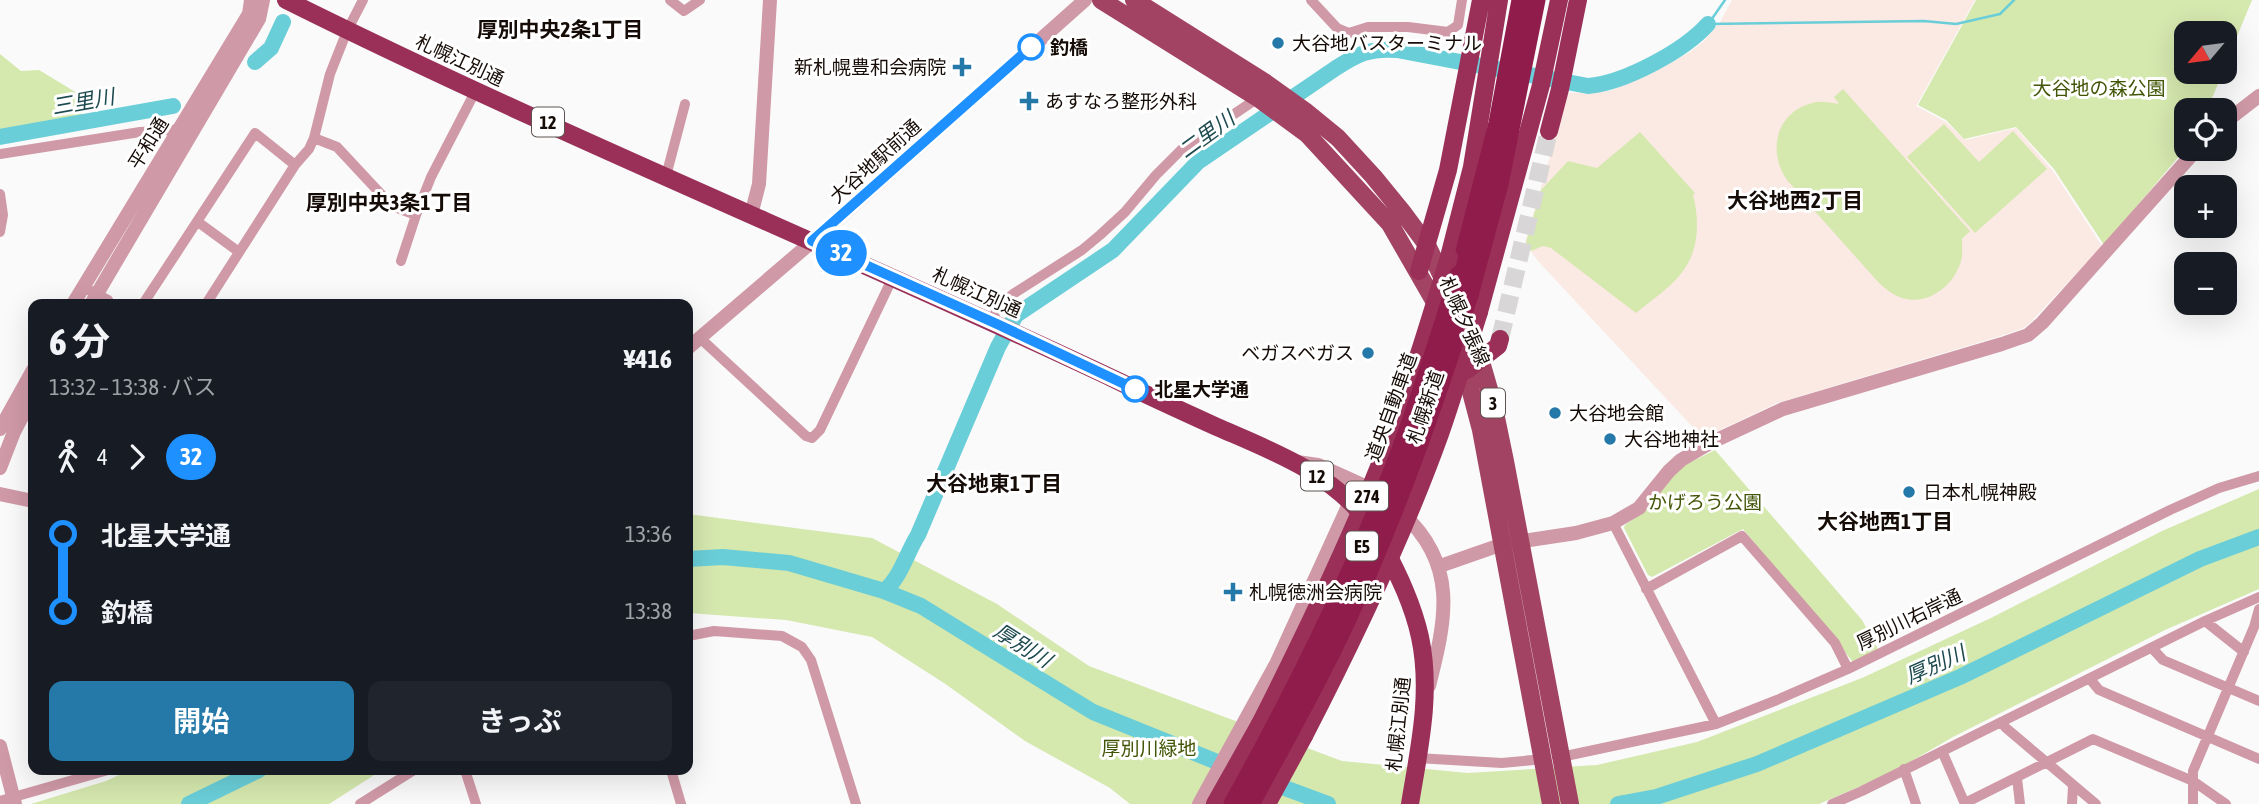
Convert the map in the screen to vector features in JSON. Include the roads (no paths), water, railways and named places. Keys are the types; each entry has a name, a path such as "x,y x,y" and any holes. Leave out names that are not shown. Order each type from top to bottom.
{"highway":[{"name":"札幌江別通","path":"286,0 477,90 1296,461 1350,502 1378,537 1412,610 1420,637 1424,666 1425,705 1410,804"},
{"path":"1419,271 1448,170 1481,0"},
{"name":"札幌新道","path":"1215,804 1305,636 1360,515 1407,390 1449,257 1472,167 1499,0"},
{"name":"札幌新道","path":"1267,804 1348,651 1439,435 1474,304 1543,76 1559,0"},
{"path":"1549,131 1562,82 1578,0"},
{"name":"道央自動車道","path":"1250,804 1282,748 1340,633 1396,505 1444,373 1474,304 1499,184 1505,124 1527,5"},
{"name":"道央自動車道","path":"1233,804 1328,623 1400,452 1430,369 1505,124"},
{"path":"1474,364 1498,346 1500,339"}],"main road":[{"name":"札幌夕張線","path":"1101,0 1261,100 1288,105 1307,134 1390,225 1452,332 1474,364"},
{"name":"札幌夕張線","path":"1135,0 1338,138 1398,205 1426,245 1474,364 1493,403 1512,543 1552,761 1551,804"},
{"name":"札幌夕張線","path":"1552,761 1570,804"}],"street":[{"name":"平和通","path":"94,299 249,15 251,0"},
{"name":"平和通","path":"76,299 260,19 263,0"},
{"path":"209,299 295,165 309,149 330,74 347,30 363,0"},
{"path":"670,0 684,12 700,0"},
{"path":"751,215 759,184 769,0"},
{"name":"大谷地駅前通","path":"693,344 1086,0"},
{"path":"1311,0 1338,28 1349,33 1368,27 1408,27 1448,32 1458,25 1462,0"},
{"path":"401,261 431,177 477,90"},
{"path":"2237,113 2259,96"},
{"path":"1003,327 1002,303 1100,235 1125,212 1182,149 1261,100"},
{"path":"666,176 685,104"},
{"path":"0,154 91,139 186,131"},
{"path":"146,299 255,133 295,165"},
{"path":"314,138 337,147 392,206 416,215"},
{"path":"1440,566 1512,543 1576,533 1613,523 1639,508 1681,460 1783,408 2028,335 2042,323 2186,161"},
{"path":"0,194 3,215 0,232"},
{"path":"198,222 239,252"},
{"path":"700,338 806,436 812,438 820,430 893,277"},
{"path":"83,287 92,299"},
{"path":"0,429 28,379"},
{"path":"0,468 28,405"},
{"path":"1296,461 1318,465 1369,488 1389,501 1416,526 1440,566 1444,614 1425,705"},
{"name":"厚別川右岸通","path":"1416,765 1552,761 1716,724 1849,669 2170,510 2219,488 2259,477"},
{"path":"1199,804 1278,662 1350,502 1357,492 1369,488"},
{"path":"0,494 28,500"},
{"path":"1613,523 1716,724"},
{"path":"1646,589 1742,536 1835,643 1849,669"},
{"path":"1832,804 2259,597"},
{"path":"2193,804 2193,771 2244,652 2257,629 2259,609"},
{"path":"2205,621 2244,652"},
{"path":"693,635 714,631 782,636 802,647 811,660 856,804"},
{"path":"2152,648 2163,660 2259,701"},
{"path":"2090,679 2099,690 2259,759"},
{"path":"2001,722 2044,762 2096,804"},
{"path":"1942,751 1965,804 2093,739 2193,781 2226,804"},
{"path":"0,746 9,801 92,775"},
{"path":"1904,769 1916,804"},
{"path":"360,804 406,775"},
{"path":"467,775 476,804"},
{"path":"672,775 681,804"},
{"path":"2017,778 2020,804"},
{"path":"2072,804 2073,786"}],"waterway":[{"name":"二里川","path":"1709,23 1725,0"},
{"path":"1708,24 1924,21 1956,24 2000,14 2014,0"},
{"name":"三里川","path":"255,62 271,48 283,22"},
{"name":"二里川","path":"884,591 899,572 918,535 998,347 1016,315 1113,250 1198,162 1336,68 1364,53 1397,50 1588,86 1619,79 1652,64 1684,45 1708,24"},
{"name":"三里川","path":"0,137 173,106"},
{"name":"厚別川","path":"1618,804 1656,797 1757,764 1960,677 2200,559 2259,537"},
{"name":"厚別川","path":"693,559 723,557 789,563 884,591 921,606 1093,712 1232,768"},
{"name":"厚別川","path":"189,804 249,775"},
{"name":"厚別川","path":"1266,781 1328,804"}],"tunnel":[{"path":"1500,339 1549,131"}],"place":[{"name":"大谷地バスターミナル","path":"1278,43"},
{"name":"釣橋","path":"1031,47"},
{"name":"新札幌豊和会病院","path":"962,67"},
{"name":"あすなろ整形外科","path":"1029,101"},
{"name":"ベガスベガス","path":"1368,353"},
{"name":"北星大学通","path":"1135,389"},
{"name":"大谷地会館","path":"1555,413"},
{"name":"大谷地神社","path":"1610,439"},
{"name":"日本札幌神殿","path":"1909,492"},
{"name":"札幌徳洲会病院","path":"1233,592"}],"district":[{"name":"厚別中央2条1丁目","path":"560,29"},
{"name":"大谷地西2丁目","path":"1795,200"},
{"name":"厚別中央3条1丁目","path":"389,202"},
{"name":"大谷地東1丁目","path":"994,483"},
{"name":"大谷地西1丁目","path":"1885,521"}],"park label":[{"name":"大谷地の森公園","path":"2099,88"},
{"name":"かげろう公園","path":"1705,502"},
{"name":"厚別川緑地","path":"1149,748"}]}
